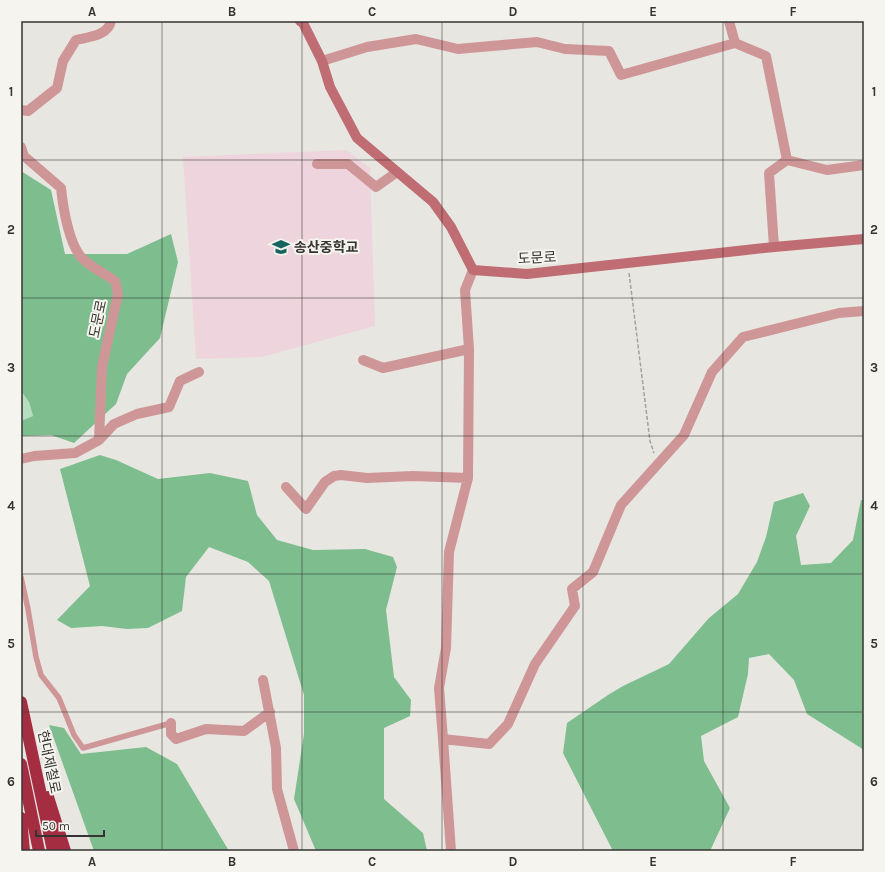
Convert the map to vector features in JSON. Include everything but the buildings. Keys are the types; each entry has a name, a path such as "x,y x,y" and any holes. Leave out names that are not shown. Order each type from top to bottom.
{"highway":[{"name":"현대제철로","path":"22,706 53,851"},
{"path":"22,706 65,851"},
{"name":"현대제철로","path":"21,764 39,851"},
{"path":"21,818 24,851"}],"street":[{"path":"21,110 28,111 57,88 63,61 76,40 103,34 111,25 111,21"},
{"path":"300,21 303,23 322,61 330,87 357,138 433,202 451,227 474,270 465,290 469,349 468,478 449,552 446,648 439,688 451,851"},
{"path":"729,21 735,43"},
{"path":"322,61 367,47 416,39 458,49 537,42 565,49 609,51 621,75 735,43 766,56 788,160"},
{"name":"도문로","path":"21,147 24,156 61,188 71,239 83,259 115,281 118,294 102,368 99,440"},
{"path":"774,247 769,173 788,160 827,170 864,165"},
{"path":"317,164 348,164 376,186 397,172"},
{"name":"도문로","path":"474,270 527,274 774,247 864,239"},
{"path":"443,739 489,744 508,724 535,664 575,606 572,589 593,572 621,505 684,435 712,372 743,337 839,313 864,311"},
{"path":"363,360 383,368 469,349"},
{"path":"21,459 34,456 75,453 99,440 114,424 137,414 169,407 180,380 199,372"},
{"path":"286,487 306,509 325,482 334,476 341,475 367,478 413,476 468,478"},
{"path":"263,680 276,748 277,789 294,851"},
{"path":"171,723 171,734 176,739 206,728 244,731 270,712"}],"lane":[{"path":"21,577 40,675 59,698 74,735 84,748 171,723"}],"path":[{"path":"628,263 650,441 658,463"}],"shaded area":[{"name":"송산중학교","path":"346,150 370,168 375,326 262,357 196,359 183,157"}],"green space":[{"path":"21,171 51,190 65,254 127,254 171,234 178,262 160,338 127,374 116,404 74,443 51,435 21,436 21,421 33,416 29,402 21,391"},
{"path":"21,391 29,402 33,416 21,421"},
{"path":"100,455 116,460 158,479 210,473 248,481 257,515 277,540 313,550 365,549 393,557 397,567 386,610 394,677 411,700 410,716 384,728 384,799 423,833 427,851 316,851 294,799 304,734 304,695 269,581 248,562 209,547 186,577 182,611 148,628 127,629 102,626 71,628 57,620 90,586 60,469"},
{"path":"803,493 810,506 796,536 801,565 831,563 853,540 861,500 864,500 864,752 861,748 807,714 794,680 769,654 749,658 748,674 738,717 701,736 704,761 730,808 710,851 613,851 563,753 567,723 623,686 669,664 709,618 738,594 757,562 766,537 774,502"},
{"path":"49,725 64,728 81,754 146,747 177,764 229,851 94,851"}],"place":[{"name":"송산중학교","path":"281,247"}]}
